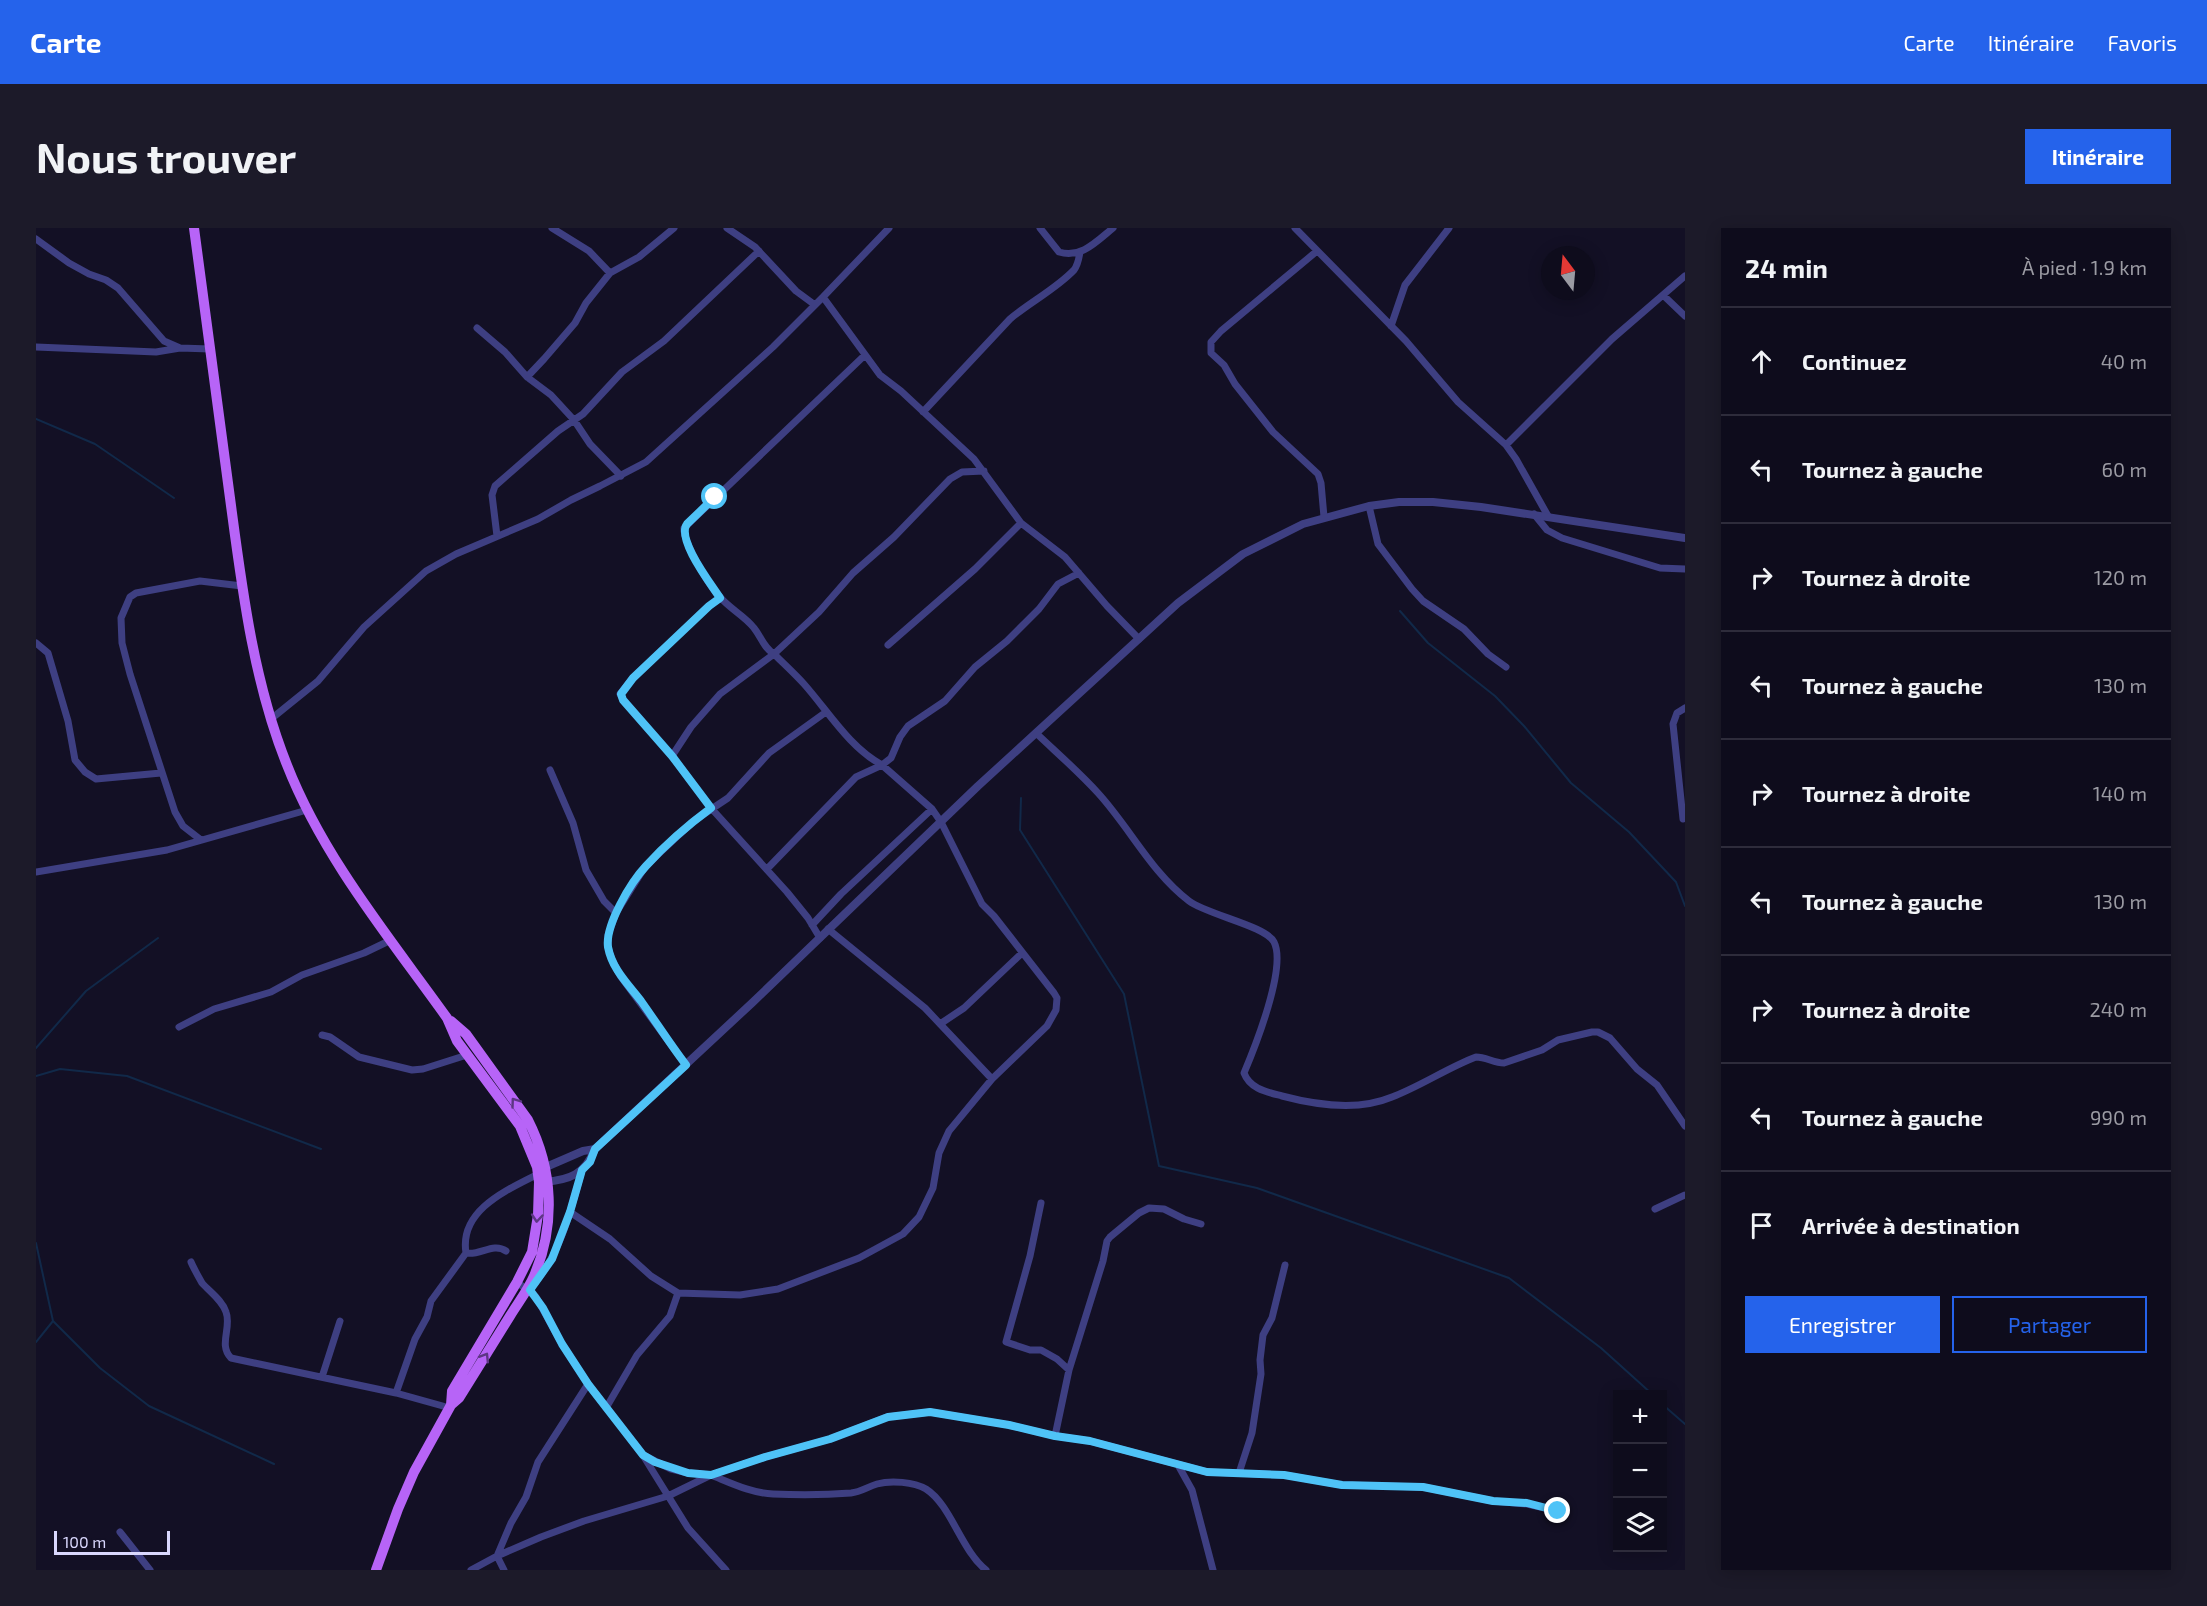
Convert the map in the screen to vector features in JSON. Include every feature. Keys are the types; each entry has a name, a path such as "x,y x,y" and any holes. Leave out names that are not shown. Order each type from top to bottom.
{"main road":[{"path":"194,228 245,609 271,719 287,765 307,810 333,856 447,1018 457,1041 520,1126 542,1174 550,1201 546,1238 534,1277 459,1398 450,1407 414,1472 376,1570"},
{"path":"447,1018 466,1034 528,1120 543,1152 538,1215 532,1252 452,1391 450,1407"}],"street":[{"path":"552,228 582,246 610,273"},
{"path":"527,377 575,322 586,303 610,273 639,257 674,228"},
{"path":"727,228 759,250 796,291 815,305"},
{"path":"271,719 318,681 364,627 418,577 438,563 538,519 646,462 773,347 889,228"},
{"path":"1040,228 1059,252 1071,254 1089,248 1113,228"},
{"path":"1295,228 1423,360 1458,402 1506,445 1548,516"},
{"path":"1391,326 1405,285 1449,228"},
{"path":"36,239 80,270 112,284 125,295 160,337 180,348"},
{"path":"497,536 492,495 495,486 603,394 622,372 664,341 759,250"},
{"path":"1317,251 1221,331 1213,339 1210,350 1224,365 1235,384 1273,432 1318,474 1322,483 1324,518"},
{"path":"923,412 1010,319 1075,269 1080,252"},
{"path":"1506,445 1612,339 1685,276"},
{"path":"1663,295 1685,316"},
{"path":"823,297 880,375 901,391 974,459 1021,523 1065,557 1138,639"},
{"path":"477,328 505,352 527,377 544,388 574,420 590,444 621,476"},
{"path":"36,347 156,352 180,348 210,349"},
{"path":"570,1212 610,1239 651,1276 678,1293 740,1295 778,1289 859,1258 903,1234 919,1217 933,1188 939,1153 946,1136 992,1079 1047,1026 1056,1010 1057,998 1054,993 982,904 941,822 932,809 882,765 871,759 826,712 804,684 762,644 754,628 720,598 685,540 684,528 865,355"},
{"path":"672,756 691,727 713,702 730,686 774,654 819,612 853,573 894,537 950,479 962,472 984,471"},
{"path":"542,1174 572,1176 582,1170 590,1162 595,1149 1036,733 1178,603 1243,554 1303,524 1369,506 1399,502 1433,502 1534,514 1685,537"},
{"path":"1369,506 1378,544 1412,589 1423,600 1464,629 1488,654 1506,667"},
{"path":"1534,514 1547,530 1562,538 1660,568 1685,569"},
{"path":"888,645 975,569 1021,523"},
{"path":"767,869 856,777 882,765 891,758 908,726 945,701 975,667 1007,641 1039,609 1058,584 1079,573"},
{"path":"201,840 178,820 161,773 122,643 121,621 130,597 136,593 200,581 242,586"},
{"path":"720,598 633,678 621,694 623,700 672,756 711,808 767,869 812,924 820,938"},
{"path":"36,643 48,653 68,721 72,753 79,766 96,779 161,773"},
{"path":"1683,819 1673,724 1677,713 1685,708"},
{"path":"686,1065 621,977 612,960 608,947 608,935 616,913 645,867 695,820 728,798 769,753 826,712"},
{"path":"1036,733 1099,794 1143,853 1179,892 1203,910 1271,937 1275,944 1278,970 1253,1052 1244,1073 1251,1084 1264,1092 1294,1099 1353,1105 1373,1102 1394,1097 1476,1057 1486,1057 1498,1063 1504,1063 1542,1050 1558,1040 1598,1032 1610,1038 1637,1069 1657,1085 1685,1126"},
{"path":"550,770 573,823 586,870 604,901 616,913"},
{"path":"812,924 932,809"},
{"path":"36,872 130,857 307,810"},
{"path":"828,929 926,1008 992,1079"},
{"path":"179,1027 214,1009 271,992 302,975 364,953 391,940"},
{"path":"940,1024 964,1008 1022,952"},
{"path":"322,1035 330,1037 359,1057 412,1070 423,1069 467,1055"},
{"path":"466,1253 465,1238 477,1214 499,1194 583,1151 595,1149"},
{"path":"528,1289 552,1259 570,1212 582,1170"},
{"path":"1655,1209 1685,1195"},
{"path":"1041,1203 1030,1256 1006,1342 1030,1350 1041,1350 1057,1359 1069,1370"},
{"path":"1055,1436 1069,1370 1100,1272 1107,1241 1139,1213 1149,1208 1164,1209 1201,1224"},
{"path":"466,1253 476,1254 496,1248 506,1251"},
{"path":"396,1393 415,1339 427,1317 431,1301 466,1253"},
{"path":"191,1262 201,1281 227,1313 225,1345 228,1356 240,1361 396,1393 450,1407"},
{"path":"1239,1473 1252,1433 1261,1374 1263,1335 1272,1318 1285,1265"},
{"path":"517,1281 528,1289 543,1308 562,1344 588,1384 643,1455 688,1528 726,1570"},
{"path":"606,1408 637,1355 670,1316 678,1293"},
{"path":"322,1377 340,1321"},
{"path":"497,1556 526,1497 538,1462 588,1384"},
{"path":"471,1570 542,1536 668,1496 711,1475 830,1439 888,1417 924,1412 1009,1425 1055,1436 1090,1441 1207,1472 1299,1477 1342,1485 1423,1487 1493,1501 1527,1503 1558,1511"},
{"path":"643,1455 670,1469 711,1475 752,1491 772,1494 850,1493 877,1484 894,1482 918,1486 933,1495 971,1554 986,1570"},
{"path":"1178,1465 1192,1490 1213,1570"},
{"path":"120,1532 150,1570"},
{"path":"497,1556 504,1570"}],"waterway":[{"path":"36,419 95,444 174,498"},
{"path":"1400,611 1428,643 1495,696 1524,726 1571,783 1629,832 1676,882 1685,906"},
{"path":"1021,798 1020,830 1124,994 1159,1166 1257,1188 1509,1278 1601,1348 1648,1390"},
{"path":"36,1048 86,991 158,938"},
{"path":"36,1076 60,1069 127,1076 321,1149"},
{"path":"36,1243 53,1321 100,1368 149,1406 274,1464"},
{"path":"36,1342 53,1321"},
{"path":"1667,1408 1685,1424"}],"route":[{"path":"715,497 687,524 684,528 684,535 693,555 720,598 633,678 621,694 623,700 672,756 711,808 645,867 616,913 608,935 608,947 612,960 621,977 686,1065 595,1149 590,1162 582,1170 570,1212 552,1259 530,1290 536,1296 562,1344 588,1384 643,1455 670,1469 711,1475 830,1439 888,1417 930,1412 1090,1441 1207,1472 1284,1475 1342,1485 1415,1486 1493,1501 1527,1503 1558,1511"}]}
